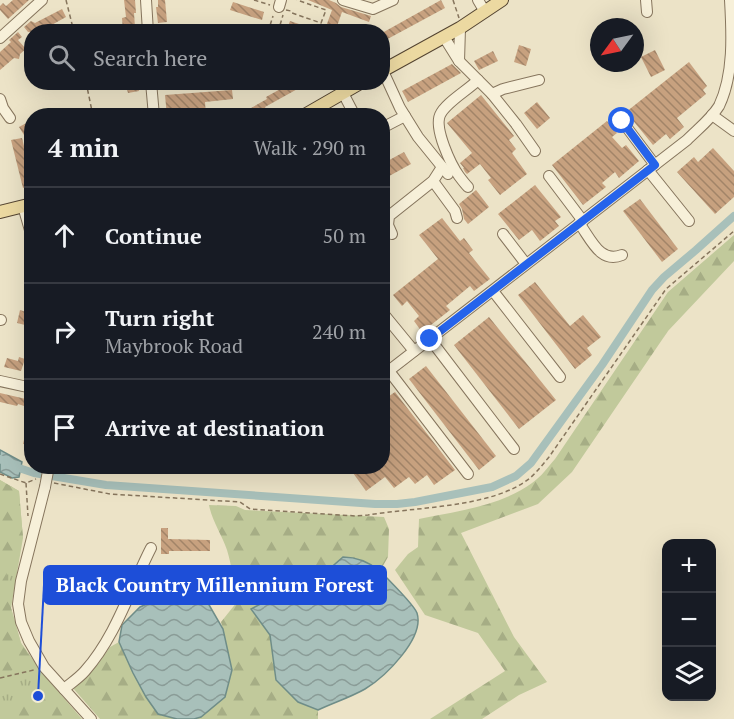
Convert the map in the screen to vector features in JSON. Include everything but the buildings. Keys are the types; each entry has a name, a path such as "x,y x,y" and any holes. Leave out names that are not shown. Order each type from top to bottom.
{"main road":[{"path":"390,67 444,38 500,1"},
{"path":"317,108 348,90"},
{"path":"0,212 24,206"}],"street":[{"path":"0,38 42,0"},
{"path":"146,0 148,24"},
{"path":"343,0 374,9 393,0"},
{"path":"478,0 485,12"},
{"path":"646,0 647,12"},
{"path":"390,371 687,140 707,122 719,107 730,79 733,48 730,0"},
{"path":"459,61 460,28"},
{"path":"444,38 459,61 492,94 535,152"},
{"path":"468,187 459,177 443,145 439,131 439,116 448,105 478,80"},
{"path":"492,94 503,88 539,80"},
{"path":"390,85 418,137 445,171 390,215"},
{"path":"152,90 153,108"},
{"path":"343,93 351,108"},
{"path":"0,99 10,118"},
{"path":"712,115 734,131"},
{"path":"390,124 405,116"},
{"path":"622,121 651,168 689,220"},
{"path":"549,176 600,253 608,257 622,255"},
{"path":"432,182 455,211 457,218"},
{"path":"390,230 392,234"},
{"path":"503,234 526,264"},
{"path":"493,291 560,377"},
{"path":"390,322 414,351"},
{"path":"430,339 514,449"},
{"path":"390,379 468,474"},
{"path":"0,381 24,386"},
{"path":"47,474 21,580 18,604 21,622 44,667 91,719"},
{"path":"64,689 86,670 100,650 125,606 152,548"}],"path":[{"path":"66,0 72,24"},
{"path":"254,0 279,4 271,24"},
{"path":"280,24 285,9 291,11 292,14 321,23 326,10 297,0"},
{"path":"453,0 460,28"},
{"path":"88,90 91,108"},
{"path":"0,474 26,483 45,482 110,494 240,502 250,509 356,516 465,503 492,496 511,489 530,478 549,457 666,289 734,231"},
{"path":"26,483 28,518"},
{"path":"0,678 44,667"}],"green space":[{"path":"734,235 734,261 668,331 572,472 538,504 461,533 514,637 547,682 519,695 482,719 430,719 505,671 478,633 425,615 395,570 408,554 418,547 419,519 493,502 520,491 538,478 555,459 668,292"},
{"path":"0,480 19,491 23,538 11,608 21,643 45,676 82,719 0,719"},
{"path":"0,480 19,491 23,538 5,561 11,608 21,643 35,665 0,673"},
{"path":"209,505 236,506 245,510 384,517 389,529 388,557 380,571 375,567 343,557 319,578 251,609 270,635 276,680 298,702 318,710 318,719 194,719 201,717 223,629 221,622 237,602 227,550"},
{"path":"119,642 133,672 158,713 177,719 100,719 72,687 98,664 110,647"},
{"path":"42,680 74,719 0,719 0,712"}],"water":[{"path":"0,450 22,462 19,477 12,478 0,472"},
{"path":"343,557 362,561 380,571 415,609 418,623 415,634 402,656 383,676 360,692 318,710 298,702 276,680 270,635 251,609 319,578"},
{"path":"201,591 223,629 232,670 225,697 201,717 194,719 177,719 158,714 133,673 119,642 122,625 140,607 174,592 182,596"}],"waterway":[{"path":"40,474 106,485 375,504 415,502 492,487 516,476 531,463 602,365 652,290 734,216"},
{"path":"0,459 24,470"}],"place":[{"name":"Black Country Millennium Forest","path":"38,696"}],"route":[{"path":"430,339 655,165 622,121"}]}
